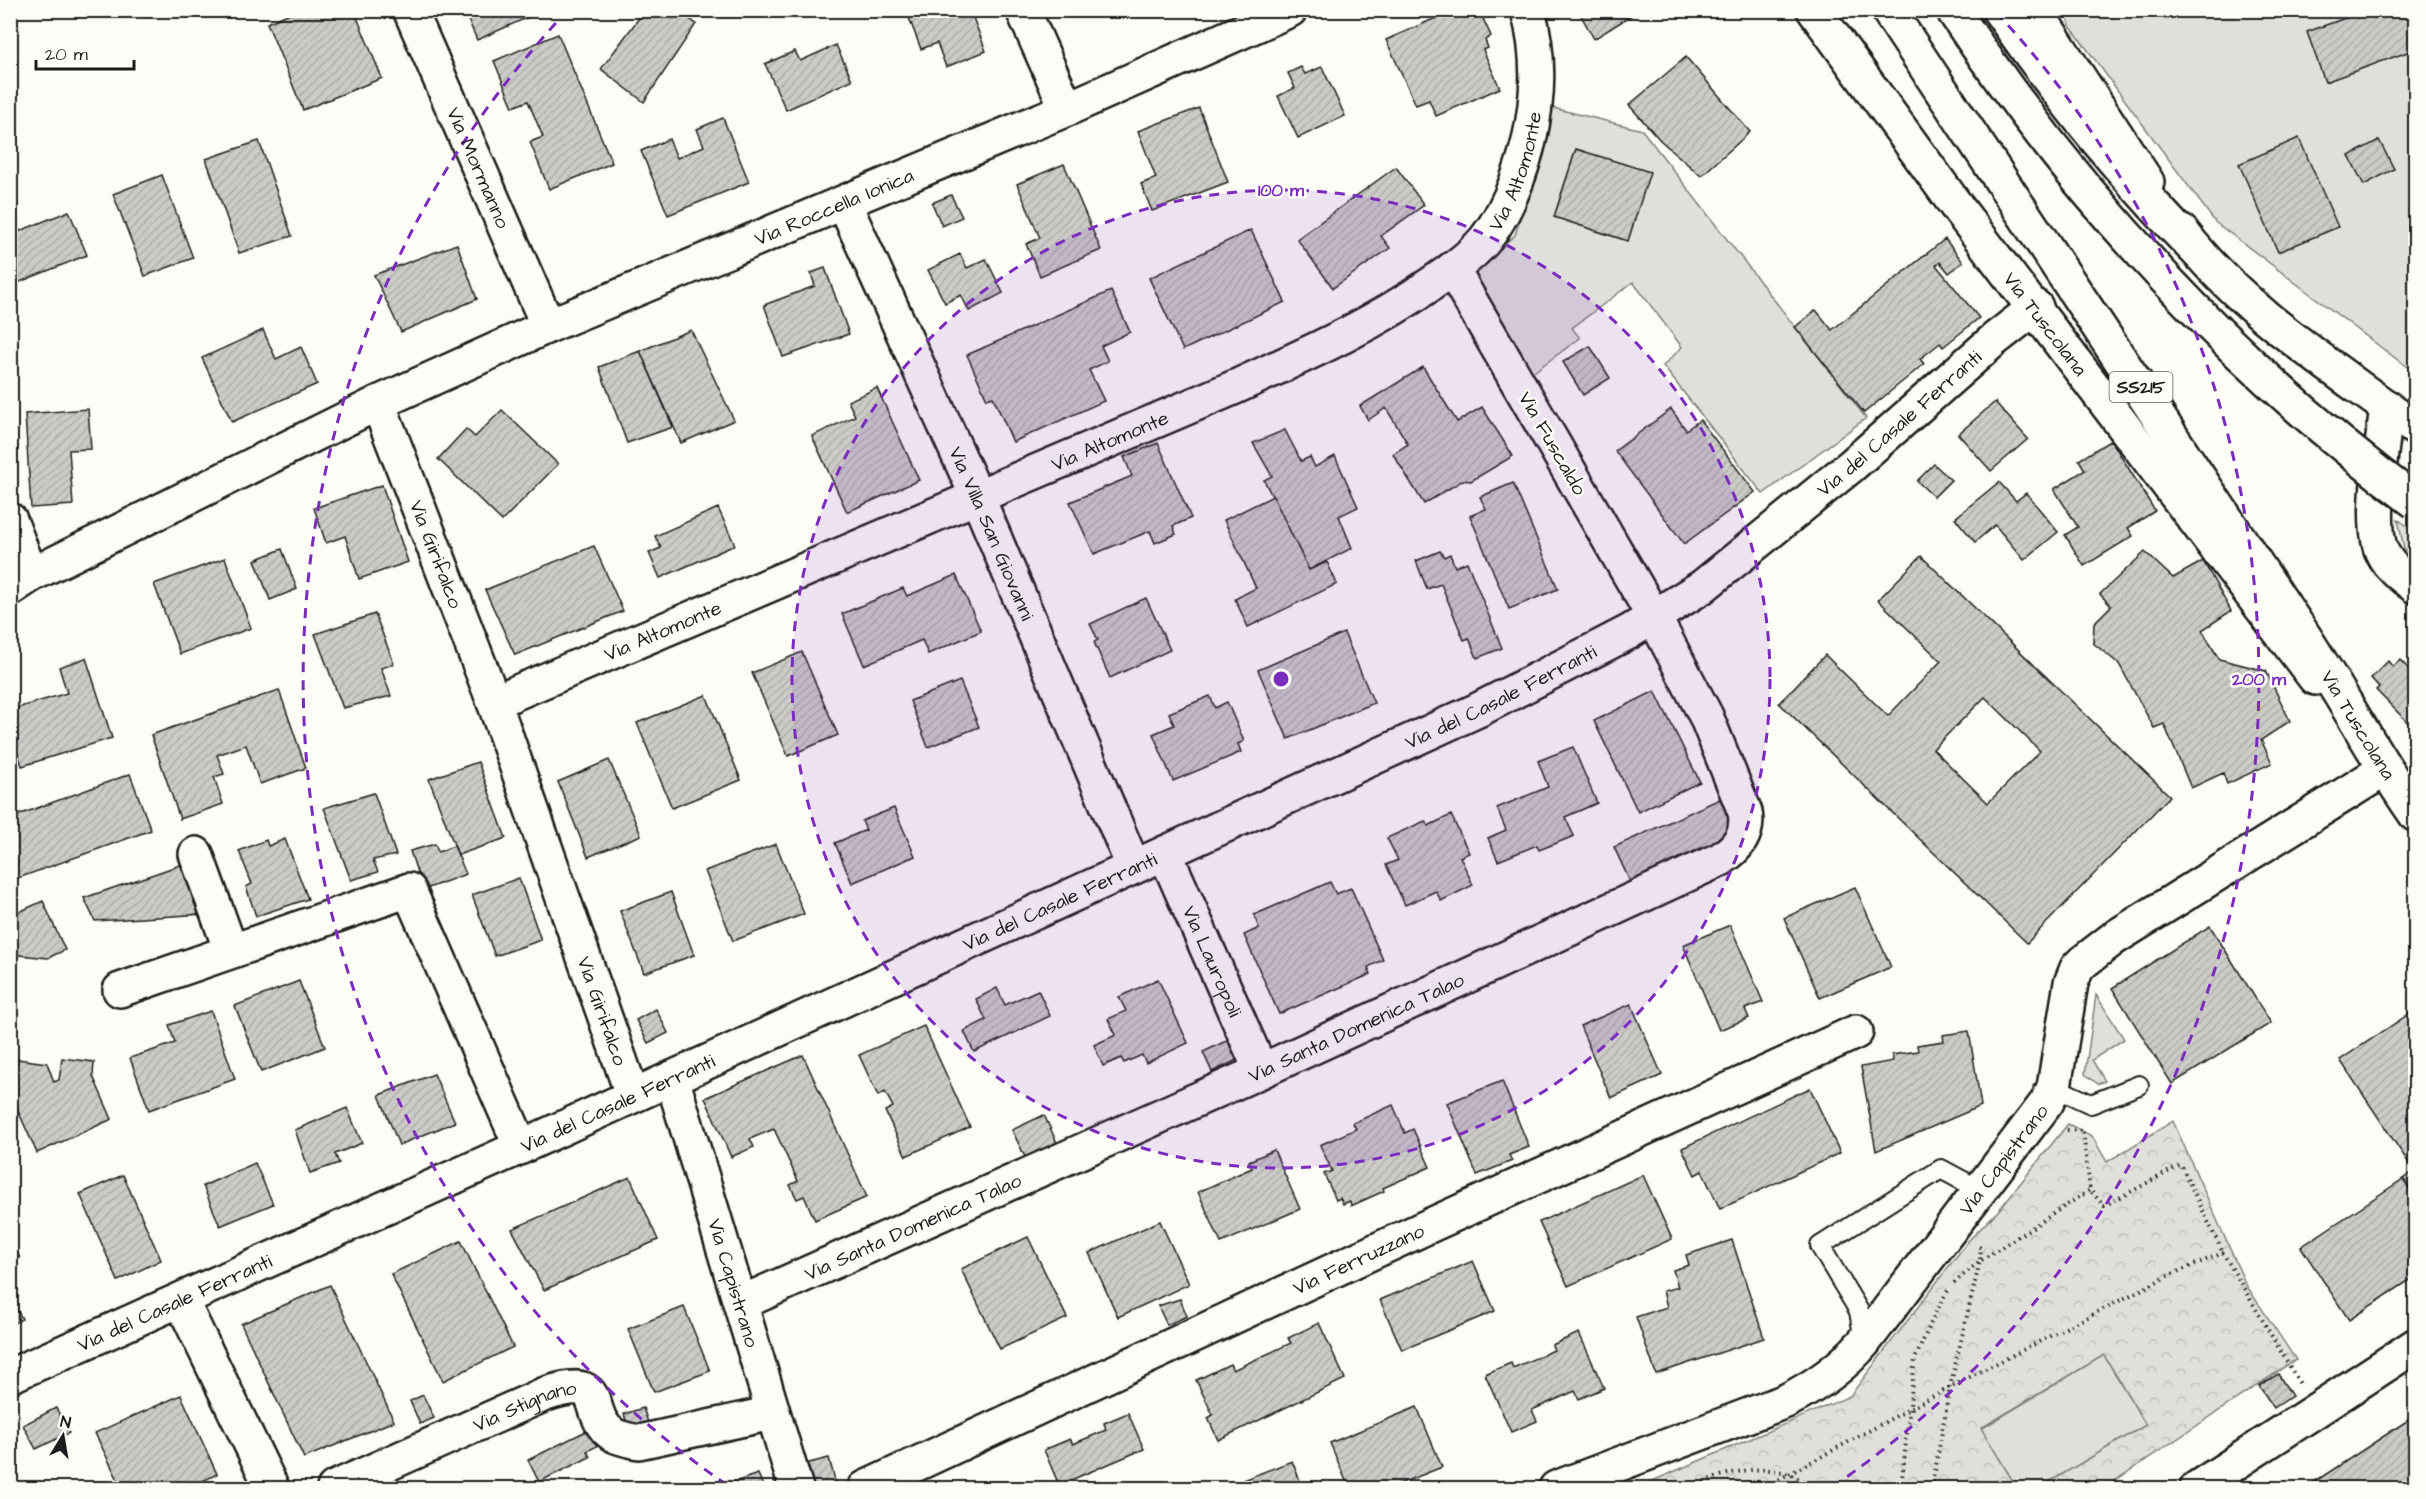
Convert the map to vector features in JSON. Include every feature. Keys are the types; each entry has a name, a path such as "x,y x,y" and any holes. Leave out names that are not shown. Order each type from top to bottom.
{"street":[{"name":"Via Mormanno","path":"410,10 548,326"},
{"path":"1023,10 1067,109"},
{"name":"Via Roccella Ionica","path":"378,403 548,326 1067,109 1290,10"},
{"name":"Via Altomonte","path":"494,702 1233,388 1311,352 1409,299 1474,252 1497,221 1514,191 1526,151 1538,86 1536,50 1528,10"},
{"name":"Via Tuscolana","path":"1814,10 1960,211 2036,307 2385,770"},
{"name":"Via Tuscolana","path":"1888,10 2307,640 2345,699 2385,770"},
{"path":"1953,10 2040,132 2176,291 2285,395 2415,502"},
{"path":"1999,10 2029,54 2107,154 2199,253 2282,330 2415,429"},
{"path":"2037,12 2147,182 2199,253"},
{"name":"Via Villa San Giovanni","path":"844,203 977,496 1133,866"},
{"name":"Via Fuscaldo","path":"1452,269 1654,617"},
{"name":"Via del Casale Ferranti","path":"10,1376 521,1148 632,1095 1478,710 1654,617 1702,587 1758,544 1995,339 2036,307"},
{"path":"10,520 21,582 378,403"},
{"name":"Via Girifalco","path":"378,403 494,702 632,1095"},
{"path":"2387,407 2377,505 2379,543 2387,561 2415,587"},
{"name":"Via Santa Domenica Talao","path":"741,1303 1262,1071 1721,859 1743,838 1747,821 1735,782 1706,716 1654,617"},
{"name":"SS215","path":"2385,770 2415,815"},
{"name":"Via Capistrano","path":"1556,1488 1797,1395 1827,1377 1864,1342 1949,1229 2024,1135 2054,1086 2071,983 2077,968 2114,938 2385,770"},
{"name":"Via Lauropoli","path":"1165,853 1262,1071"},
{"path":"196,854 231,951"},
{"path":"120,990 409,890 521,1148"},
{"name":"Via Ferruzzano","path":"865,1488 1431,1225 1856,1032"},
{"name":"Via Capistrano","path":"672,1078 796,1488"},
{"path":"181,1300 272,1488"},
{"path":"2197,1488 2415,1345"},
{"name":"Via Stignano","path":"334,1488 543,1395 567,1388 586,1390 592,1396 606,1428 620,1438 639,1442 772,1413"}],"lane":[{"path":"2054,1086 2091,1104 2139,1085"},
{"path":"1864,1342 1859,1311 1820,1246 1941,1169 1980,1190"}],"path":[{"path":"2058,1129 2083,1131 2090,1190 2104,1206 2181,1165 2223,1253 2317,1411"},
{"path":"1901,1488 1915,1359 1939,1305 1954,1283 1980,1261 2090,1190"},
{"path":"1932,1488 1950,1387 1980,1261 1980,1248 1949,1229"},
{"path":"1763,1488 1950,1387 2172,1274 2223,1253"},
{"path":"1687,1488 1743,1470 1767,1470 1787,1475 1812,1488"}],"green space":[{"path":"2066,11 2415,11 2415,373 2215,222 2070,26"},
{"path":"1545,106 1642,130 1866,418 1763,494 1663,366 1682,347 1633,282 1572,328 1580,338 1531,374 1467,275 1515,235 1528,193","holes":["1576,149 1649,173 1627,241 1554,217"]},
{"path":"2398,519 2415,532 2415,561 2404,550"},
{"path":"2096,995 2124,1039 2092,1060 2105,1081 2098,1084 2085,1074"},
{"path":"2173,1121 2246,1285 2296,1360 2104,1488 2039,1488 2146,1425 2104,1355 1981,1428 2017,1488 1636,1488 1850,1396 1969,1240 1998,1211 2068,1124 2092,1136 2107,1162"},
{"path":"2104,1355 2146,1425 2039,1488 2017,1488 1981,1429"}],"building":[{"path":"297,10 354,10 382,78 303,110 267,23"},
{"path":"464,10 544,10 477,40"},
{"path":"645,10 679,10 696,24 644,102 601,69"},
{"path":"906,10 970,10 986,51 946,67 937,43 921,49"},
{"path":"1454,10 1479,10 1491,36 1485,40 1488,48 1483,50 1500,88 1436,116 1429,100 1416,105 1386,40"},
{"path":"1578,10 1640,10 1594,39"},
{"path":"2367,10 2416,10 2416,49 2325,82 2307,32"},
{"path":"558,34 612,163 549,189 530,142 543,137 528,101 513,107 494,61"},
{"path":"836,45 852,80 786,110 765,64 795,51 800,61"},
{"path":"1686,57 1750,132 1701,176 1660,140 1629,105"},
{"path":"1301,67 1305,74 1322,67 1345,116 1298,138 1278,96 1295,88 1288,73"},
{"path":"1199,108 1228,182 1152,211 1141,184 1156,178 1138,131"},
{"path":"723,118 749,182 668,215 641,151 669,139 677,158 704,146 697,129"},
{"path":"2299,138 2338,227 2278,252 2239,164"},
{"path":"2379,140 2394,169 2364,185 2349,156"},
{"path":"259,141 292,236 239,253 206,159"},
{"path":"1576,149 1650,172 1628,241 1554,217"},
{"path":"1064,164 1101,250 1040,276 1026,244 1040,238 1017,184"},
{"path":"1396,167 1424,205 1381,236 1390,248 1333,288 1297,239"},
{"path":"162,175 193,258 145,276 113,194"},
{"path":"951,195 962,217 942,226 932,203"},
{"path":"69,211 87,255 10,286 10,235"},
{"path":"1251,230 1285,302 1183,350 1149,278"},
{"path":"1945,239 1963,262 1949,273 1940,262 1936,265 1979,318 1943,347 1940,343 1920,359 1924,364 1864,413 1795,327 1816,310 1832,330"},
{"path":"457,244 477,299 401,332 374,275"},
{"path":"960,254 967,268 986,259 1003,293 969,311 961,295 945,303 928,270"},
{"path":"825,268 849,334 783,357 764,305 815,286 811,273"},
{"path":"1111,291 1130,332 1101,346 1108,361 1089,370 1104,401 1013,442 993,397 987,399 967,355"},
{"path":"263,330 276,359 301,347 317,384 232,422 202,358"},
{"path":"691,330 734,420 681,443 640,351"},
{"path":"1590,346 1610,378 1583,395 1563,362"},
{"path":"640,351 673,427 627,443 599,367"},
{"path":"1423,367 1457,422 1482,407 1513,456 1471,481 1463,480 1424,504 1393,454 1408,444 1386,408 1368,420 1360,406"},
{"path":"877,388 919,480 847,512 812,436 855,416 848,401"},
{"path":"1995,402 2028,439 1991,471 1958,434"},
{"path":"88,409 91,449 69,450 73,505 31,508 25,414"},
{"path":"1671,409 1686,430 1700,420 1755,492 1684,544 1615,451"},
{"path":"502,410 558,464 502,521 438,459 466,429 475,437"},
{"path":"1285,430 1301,461 1310,457 1315,467 1335,456 1358,507 1339,516 1352,548 1309,570 1264,480 1272,476 1253,443"},
{"path":"2111,440 2155,511 2128,528 2133,536 2084,566 2065,535 2078,527 2054,489 2085,470 2079,460"},
{"path":"1158,443 1191,518 1173,526 1176,534 1155,543 1150,531 1094,554 1070,502 1132,476 1124,457"},
{"path":"1934,464 1951,480 1934,497 1917,481"},
{"path":"1999,482 2016,501 2026,493 2058,532 2024,560 1995,525 1975,542 1955,518"},
{"path":"1513,483 1558,589 1509,609 1470,516 1486,509 1480,497"},
{"path":"382,485 408,562 359,579 345,536 326,543 314,508"},
{"path":"1273,496 1309,570 1327,562 1337,584 1248,627 1235,599 1256,588 1224,520"},
{"path":"718,508 735,545 660,578 649,553 661,548 655,536"},
{"path":"594,546 623,611 515,655 485,590"},
{"path":"282,549 297,589 270,600 255,560"},
{"path":"1440,551 1444,557 1450,554 1455,567 1467,562 1502,648 1477,658 1469,638 1464,640 1441,584 1427,589 1416,561"},
{"path":"2145,552 2173,578 2203,561 2231,611 2202,630 2219,659 2266,671 2290,721 2261,740 2272,763 2227,784 2223,773 2191,788 2164,724 2154,728 2119,664 2093,643 2094,623 2111,606 2100,594"},
{"path":"1921,556 2170,796 2027,943 1779,703 1825,655 1888,716 1941,661 1878,600","holes":["1985,697 2040,751 1988,803 1933,749"]},
{"path":"225,558 251,628 180,654 154,584"},
{"path":"956,575 981,631 928,654 922,640 864,665 842,614 903,588 907,596"},
{"path":"1146,598 1170,650 1110,678 1094,642 1098,640 1090,624"},
{"path":"375,614 394,664 381,668 391,696 343,708 315,634"},
{"path":"1344,633 1374,703 1288,739 1258,670"},
{"path":"802,652 838,735 788,756 752,673"},
{"path":"86,658 112,738 22,766 10,729 10,710 67,693 59,667"},
{"path":"2400,660 2416,676 2415,730 2376,690 2379,687 2371,678 2388,661 2393,667"},
{"path":"960,681 979,727 928,747 910,701"},
{"path":"279,690 306,768 260,784 246,745 217,755 224,774 214,777 223,804 180,819 151,735"},
{"path":"1655,691 1700,782 1638,812 1594,721"},
{"path":"706,695 741,780 672,808 637,723"},
{"path":"1210,696 1215,708 1227,702 1244,741 1238,744 1241,752 1173,781 1153,734 1174,725 1169,713"},
{"path":"1573,747 1597,803 1565,817 1574,836 1539,850 1537,845 1498,861 1488,838 1506,830 1497,808 1548,787 1538,761"},
{"path":"609,760 641,835 588,857 558,782"},
{"path":"478,762 506,838 458,855 429,779"},
{"path":"130,774 151,830 10,881 10,818"},
{"path":"374,793 396,855 373,860 378,872 351,880 324,808"},
{"path":"1722,798 1740,836 1632,886 1614,847"},
{"path":"894,808 915,856 852,883 835,843 866,830 862,821"},
{"path":"1451,815 1469,853 1460,857 1473,885 1441,901 1436,891 1405,905 1386,865 1398,860 1387,838 1425,821 1428,826"},
{"path":"285,839 308,899 256,916 246,887 252,884 239,851 266,840 268,846"},
{"path":"435,844 438,852 454,846 466,874 423,890 410,851"},
{"path":"776,844 804,914 733,941 705,871"},
{"path":"186,863 204,914 95,921 84,898"},
{"path":"519,878 541,940 495,956 472,895"},
{"path":"1330,882 1336,894 1351,888 1383,960 1368,967 1371,974 1279,1014 1244,935 1259,928 1254,915"},
{"path":"1855,887 1891,967 1820,998 1784,918"},
{"path":"671,892 694,955 644,973 620,911"},
{"path":"43,901 65,950 48,958 10,954 10,916"},
{"path":"1730,925 1763,1002 1745,1009 1749,1018 1719,1030 1683,945"},
{"path":"2210,926 2271,1023 2172,1084 2112,988"},
{"path":"1158,979 1188,1043 1146,1063 1142,1055 1124,1063 1121,1058 1103,1066 1094,1045 1116,1035 1108,1019 1126,1011 1119,997"},
{"path":"299,981 325,1047 261,1072 235,1006"},
{"path":"997,988 1005,1005 1038,990 1050,1016 974,1052 964,1031 986,1020 976,999"},
{"path":"1631,1004 1662,1075 1611,1098 1580,1026"},
{"path":"656,1009 668,1033 648,1043 636,1020"},
{"path":"211,1011 235,1079 149,1110 130,1058 175,1043 169,1025"},
{"path":"2412,1012 2416,1017 2416,1161 2410,1165 2340,1060"},
{"path":"924,1026 970,1127 906,1156 885,1111 893,1107 885,1092 878,1096 859,1055"},
{"path":"1969,1031 1981,1106 1876,1151 1861,1067 1893,1061 1892,1055 1918,1051 1917,1045 1944,1041 1943,1035"},
{"path":"1228,1040 1237,1060 1212,1072 1203,1052"},
{"path":"803,1055 867,1197 815,1220 804,1196 797,1199 790,1185 798,1181 774,1129 750,1139 754,1147 731,1157 705,1098"},
{"path":"10,1058 47,1063 54,1082 59,1080 62,1058 94,1062 93,1076 112,1119 37,1153 10,1093"},
{"path":"434,1074 455,1122 399,1145 379,1095"},
{"path":"1502,1081 1529,1147 1509,1155 1512,1161 1477,1175 1447,1103"},
{"path":"1810,1088 1840,1153 1720,1209 1702,1171 1695,1175 1682,1148"},
{"path":"1393,1105 1405,1133 1413,1129 1430,1167 1383,1188 1384,1191 1351,1206 1350,1201 1343,1204 1340,1198 1336,1200 1324,1174 1332,1171 1320,1145 1356,1129 1353,1123"},
{"path":"347,1108 362,1143 335,1154 339,1163 310,1173 295,1130"},
{"path":"1044,1115 1059,1147 1027,1161 1012,1130"},
{"path":"1274,1150 1300,1209 1221,1243 1198,1192 1252,1168 1249,1161"},
{"path":"2416,1161 2416,1198 2403,1179 2414,1171 2410,1165"},
{"path":"255,1163 273,1204 220,1226 203,1186"},
{"path":"123,1175 161,1260 118,1281 80,1194"},
{"path":"1643,1175 1672,1239 1568,1286 1539,1222"},
{"path":"630,1177 658,1240 544,1290 512,1229"},
{"path":"2403,1179 2416,1198 2416,1276 2349,1320 2301,1247"},
{"path":"1160,1221 1189,1284 1118,1317 1089,1253"},
{"path":"1028,1237 1067,1318 1000,1349 961,1269"},
{"path":"10,1238 20,1258 10,1263"},
{"path":"1732,1240 1764,1338 1656,1374 1636,1317 1667,1307 1663,1291 1678,1287 1673,1270 1689,1265 1686,1255"},
{"path":"461,1241 513,1347 443,1381 391,1274"},
{"path":"1473,1261 1495,1311 1402,1350 1380,1300"},
{"path":"330,1285 394,1421 304,1458 241,1324"},
{"path":"10,1295 22,1319 10,1325"},
{"path":"1180,1299 1187,1316 1167,1325 1158,1306"},
{"path":"684,1307 710,1371 654,1392 628,1329"},
{"path":"1319,1323 1345,1379 1218,1440 1208,1418 1213,1415 1196,1380 1230,1364 1233,1370 1291,1343 1288,1338"},
{"path":"1579,1333 1604,1388 1579,1399 1575,1391 1532,1410 1537,1421 1511,1432 1485,1374 1511,1363 1513,1368 1554,1350 1552,1345"},
{"path":"2278,1374 2292,1396 2274,1408 2259,1386"},
{"path":"181,1395 217,1474 189,1488 122,1488 95,1433"},
{"path":"423,1395 434,1418 420,1424 410,1401"},
{"path":"1417,1407 1442,1467 1389,1488 1349,1488 1330,1443"},
{"path":"56,1408 69,1433 36,1449 23,1425"},
{"path":"643,1408 651,1431 631,1437 624,1414"},
{"path":"1128,1413 1144,1449 1059,1485 1044,1450 1070,1439 1073,1444 1106,1430 1104,1423"},
{"path":"2416,1415 2416,1488 2305,1488"},
{"path":"590,1429 599,1445 587,1451 590,1457 539,1482 528,1460"},
{"path":"829,1458 837,1488 812,1488 805,1464"},
{"path":"1292,1461 1303,1488 1222,1488"},
{"path":"758,1474 764,1488 717,1488"}]}
